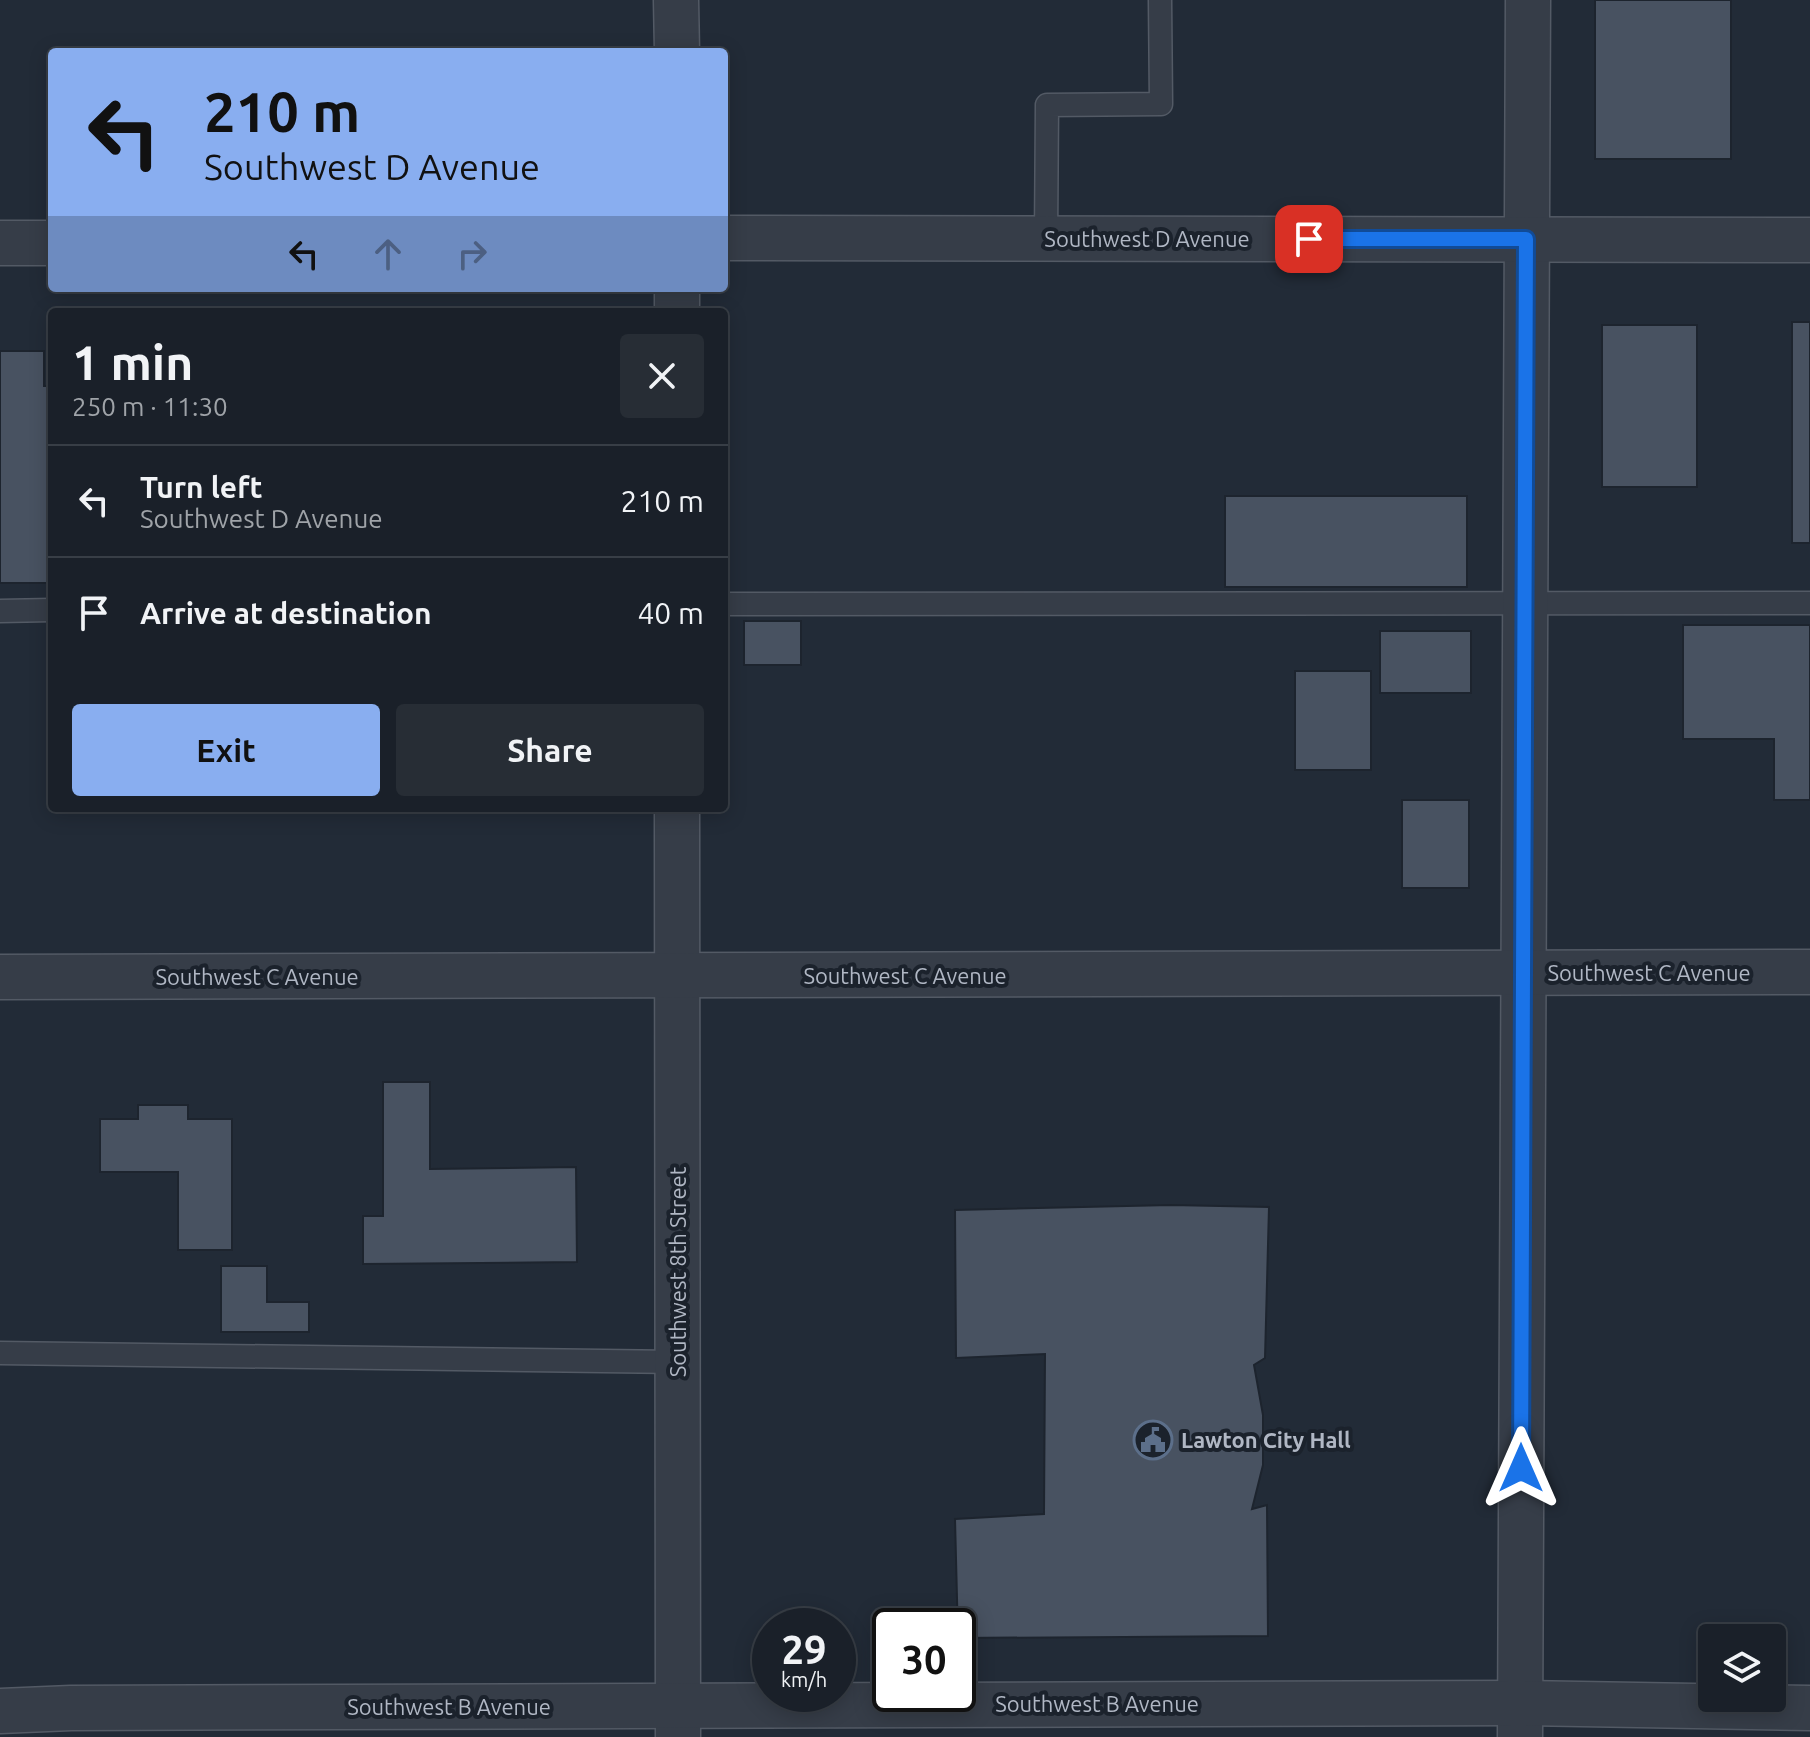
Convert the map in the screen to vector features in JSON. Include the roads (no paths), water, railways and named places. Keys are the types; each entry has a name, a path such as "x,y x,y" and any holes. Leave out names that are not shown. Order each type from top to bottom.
{"street":[{"path":"676,0 677,48"},
{"path":"1520,1720 1528,0"},
{"name":"Southwest D Avenue","path":"728,238 1810,240"},
{"path":"0,243 48,243"},
{"name":"Southwest 8th Street","path":"677,812 678,1722"},
{"name":"Southwest C Avenue","path":"0,977 1810,972"},
{"name":"Southwest B Avenue","path":"0,1711 71,1715 678,1722 1520,1720 1810,1708"}],"lane":[{"path":"1046,238 1047,105 1161,104 1160,0"},
{"path":"728,604 1810,603"},
{"path":"0,611 48,610"},
{"path":"0,1353 678,1362"}],"place":[{"name":"Lawton City Hall","path":"1153,1440"}]}
